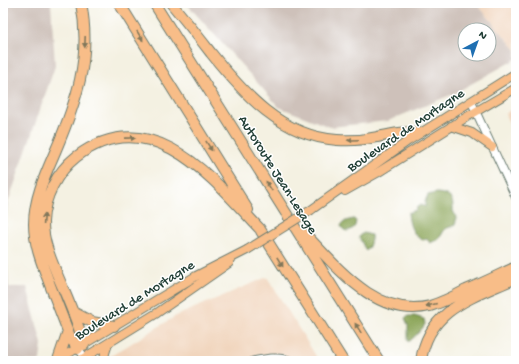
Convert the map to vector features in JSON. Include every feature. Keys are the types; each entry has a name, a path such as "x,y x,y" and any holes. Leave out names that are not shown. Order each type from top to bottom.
{"highway":[{"path":"81,3 85,38 84,60 79,86 69,120 41,188 35,208 34,223 35,238 40,257 68,331 72,341 81,347"},
{"path":"119,3 343,361"},
{"name":"Autoroute Jean-Lesage","path":"154,3 379,361"},
{"path":"172,3 245,93 268,113 288,126 310,134 339,140 368,139 405,131 419,133"},
{"path":"81,347 73,312 48,251 43,220 48,196 58,176 72,160 93,146 110,140 131,138 154,141 171,148 209,175 260,229"},
{"path":"290,219 348,278 379,300 397,306 410,308 440,303 516,269"},
{"path":"421,361 429,335 446,312 516,269"},
{"path":"73,312 92,322 114,326"},
{"path":"57,361 68,331"}],"main road":[{"name":"Boulevard de Mortagne","path":"311,210 419,133 516,73"},
{"name":"Boulevard de Mortagne","path":"84,360 166,307 247,250 311,210 377,173 475,111 488,106 516,88"},
{"path":"451,126 472,133 492,147"},
{"name":"Boulevard de Mortagne","path":"57,361 201,273 247,250"},
{"path":"104,361 104,353 108,344"}],"street":[{"path":"471,101 516,198"},
{"path":"81,347 84,360"},
{"path":"253,361 270,358 283,358 292,361"}],"shaded area":[{"path":"3,3 51,3 55,66 8,203 5,223 9,287 27,287 42,344 40,360 38,361 3,361"},
{"path":"186,3 476,3 492,22 457,22 457,62 497,62 497,28 516,50 516,59 453,94 388,121 330,127 279,107"},
{"path":"476,3 516,3 516,50 497,28 497,22 492,22"},
{"path":"516,106 516,139 505,114"},
{"path":"267,277 319,361 111,361 109,357 176,316"}],"green space":[{"path":"437,193 445,194 452,200 456,221 455,225 445,229 439,239 430,243 427,239 423,240 416,236 410,225 408,213 416,210 417,207 421,205 425,207 425,201 428,195"},
{"path":"354,219 356,221 355,226 352,229 348,231 343,229 341,226 343,223"},
{"path":"364,233 371,235 370,244 366,251 359,237"},
{"path":"408,316 415,316 424,319 425,324 410,341 408,341 408,325 405,318"}]}
